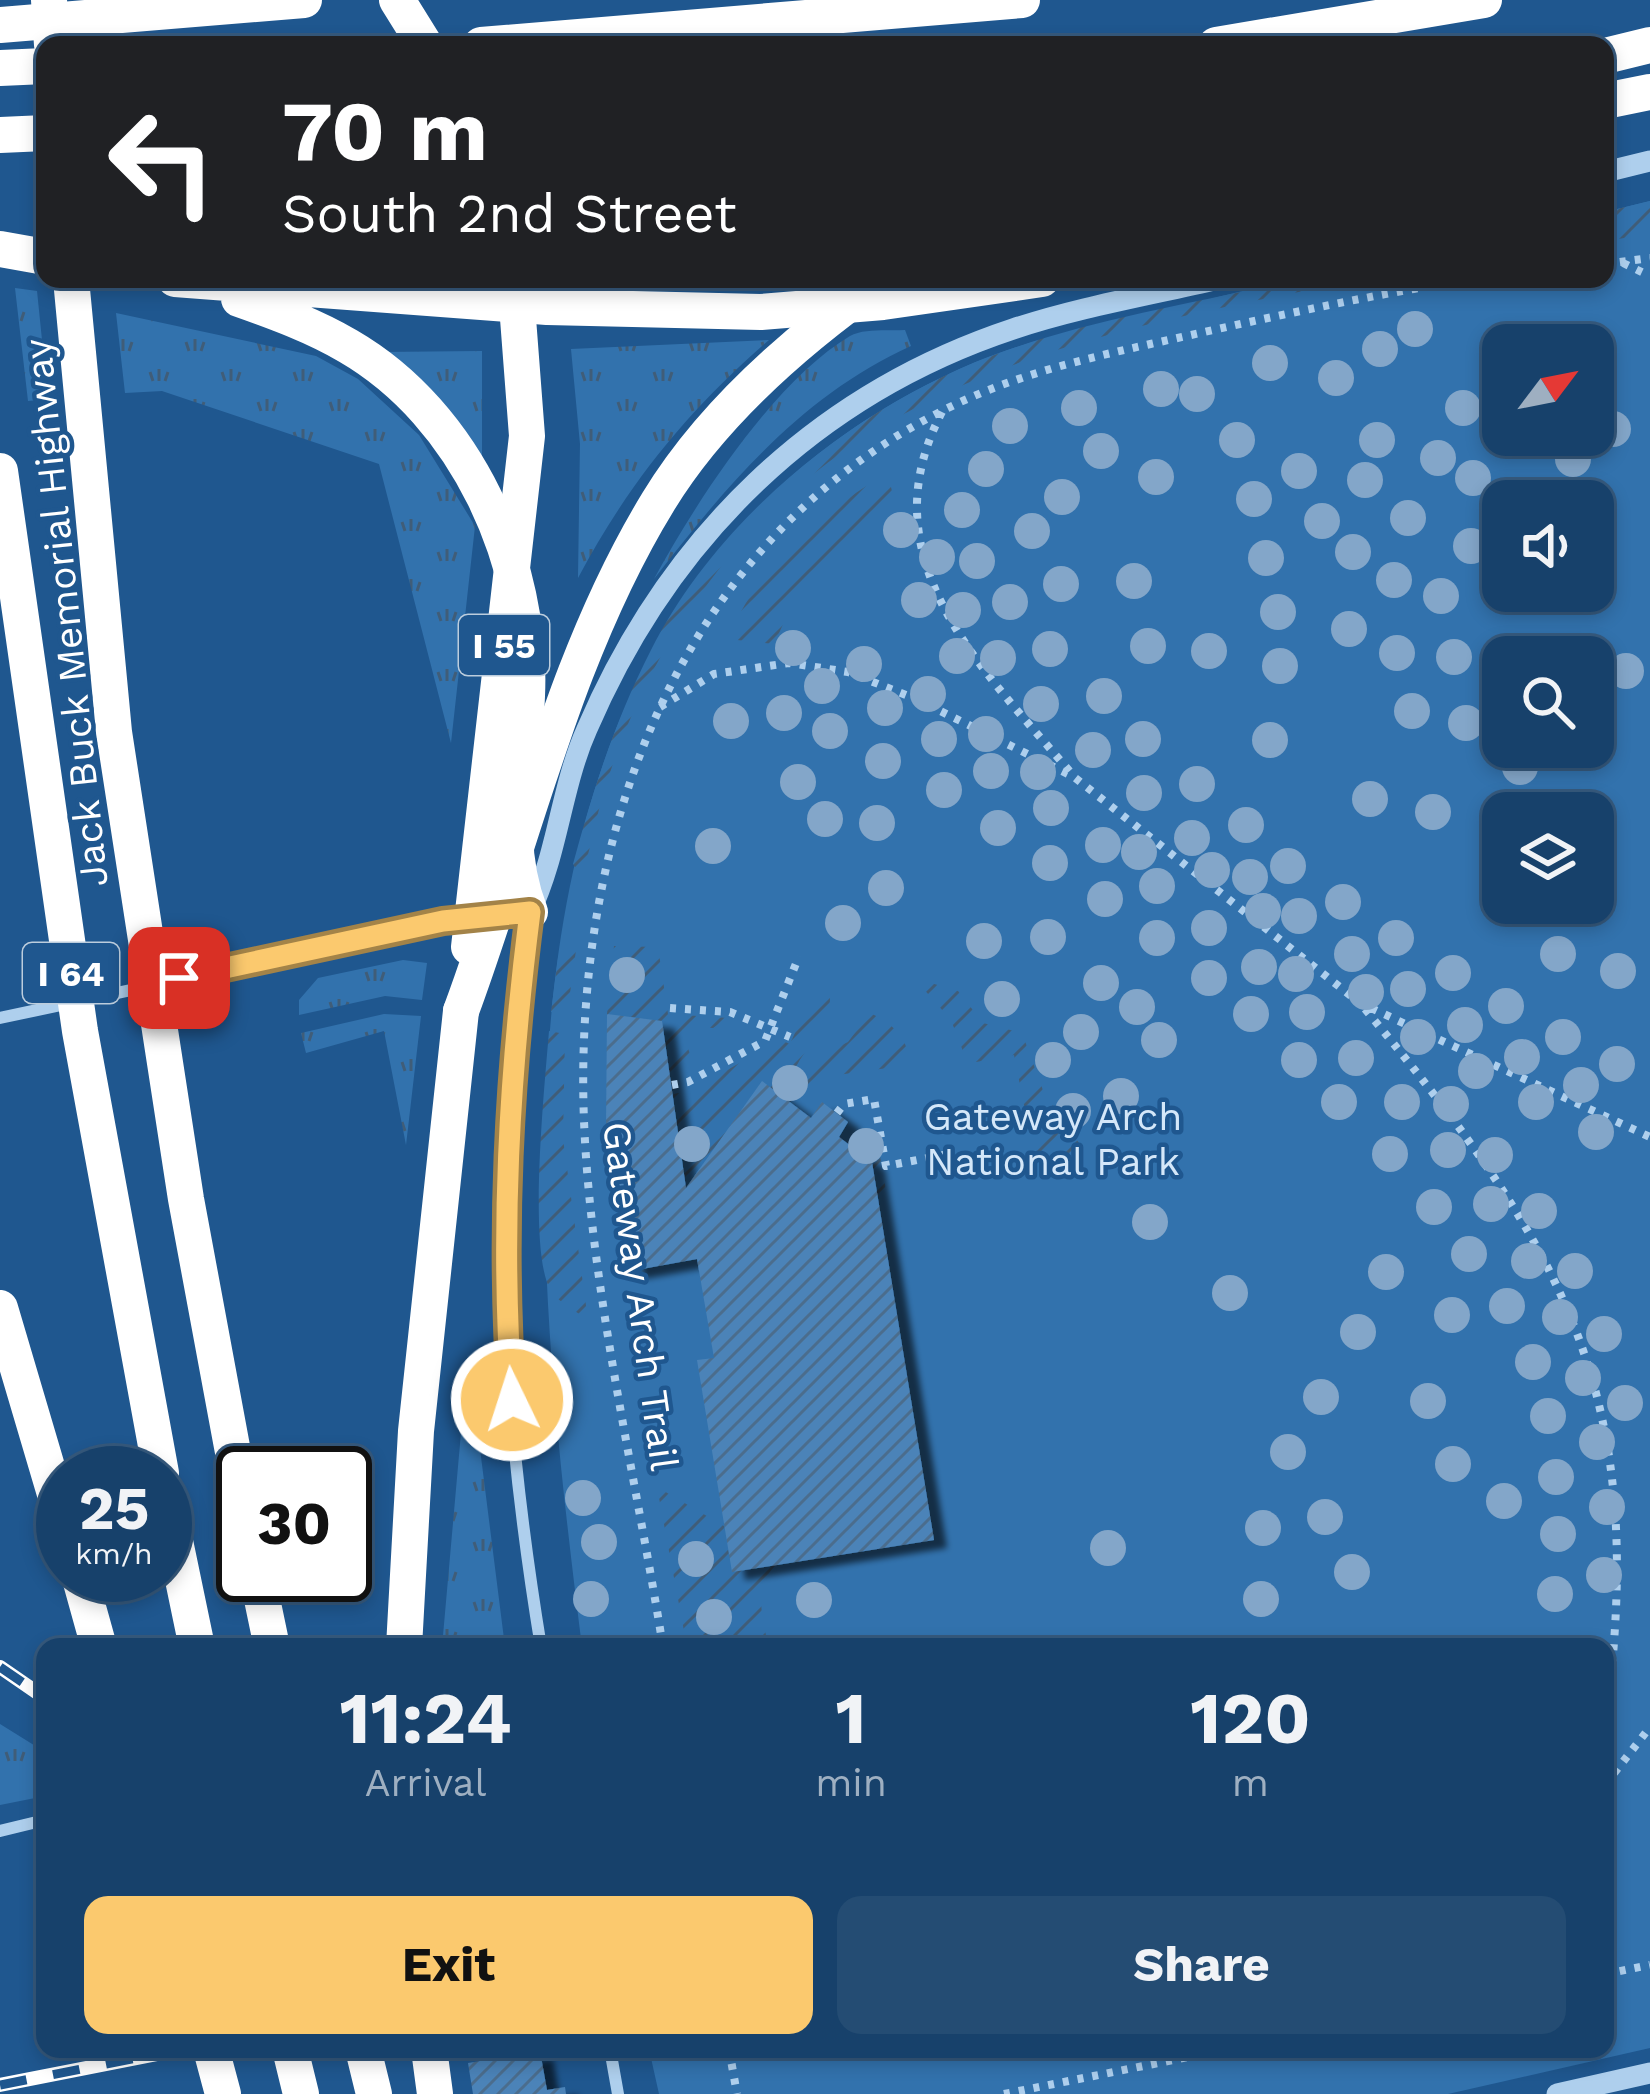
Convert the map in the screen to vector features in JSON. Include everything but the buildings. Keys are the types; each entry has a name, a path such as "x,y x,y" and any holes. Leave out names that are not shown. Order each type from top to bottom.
{"highway":[{"path":"50,0 52,36"},
{"path":"0,25 304,0"},
{"path":"397,0 419,36"},
{"path":"589,36 1022,0"},
{"path":"1270,36 1484,0"},
{"path":"1614,54 1650,45"},
{"path":"0,68 36,66"},
{"path":"1614,99 1650,92"},
{"path":"0,135 36,133"},
{"path":"0,249 36,255"},
{"name":"Jack Buck Memorial Highway","path":"72,288 114,731 186,1199 232,1446"},
{"path":"206,288 277,313 349,346 375,365 435,425 488,504 507,544 524,603 526,724 512,853 530,912"},
{"path":"291,288 547,307 761,312 980,288"},
{"name":"I 55","path":"404,1638 416,1431 526,436 516,288"},
{"path":"461,1010 602,606 659,499 693,453 784,356 871,288"},
{"name":"Jack Buck Memorial Highway","path":"0,471 80,1031 156,1446"},
{"path":"0,1308 41,1446"},
{"path":"86,1602 96,1638"},
{"path":"187,1602 194,1638"},
{"path":"263,1602 270,1638"},
{"path":"213,2058 223,2094"},
{"path":"292,2058 301,2094"},
{"path":"365,2058 374,2094"},
{"path":"431,2058 435,2094"}],"street":[{"path":"1614,170 1650,161"},
{"path":"540,1638 521,1491 503,1254 514,1045 530,912 544,882 584,734 636,626 681,559 731,504 854,406 929,363 1014,328 1181,288"},
{"path":"0,1018 443,921 530,912"},
{"path":"0,1831 36,1822"},
{"path":"612,2058 618,2094"},
{"path":"1557,2094 1650,2073"}],"path":[{"path":"1614,263 1650,258"},
{"path":"1622,262 1650,276"},
{"name":"Gateway Arch Trail","path":"662,1638 608,1314 584,1117 602,878 625,787 656,710 701,629 739,576 811,500 890,440 942,411 1089,358 1420,288"},
{"path":"942,411 925,443 917,479 916,524 923,566 964,639 1074,777"},
{"path":"656,710 690,686 732,669 813,666 848,672 916,699 1074,777 1360,1003 1650,1137"},
{"path":"672,1085 688,1082 765,1041 799,956"},
{"path":"1360,1003 1519,1208 1552,1259 1597,1358 1621,1457 1624,1504 1614,1663"},
{"path":"670,1008 730,1012 790,1037"},
{"path":"837,1112 844,1104 874,1099 886,1166 954,1153"},
{"path":"1614,1773 1650,1727"},
{"path":"1614,1972 1650,1965"},
{"path":"731,2058 737,2094"},
{"path":"1004,2094 1183,2058"}],"green space":[{"name":"Gateway Arch National Park","path":"1650,201 1650,2048 1614,2056 1614,1638 581,1638 561,1470 547,1286 546,1099 564,918 609,747 688,593 807,463 973,363 1044,339 1254,288 1614,288 1614,210"},
{"path":"1650,201 1650,234 1614,240 1614,210"},
{"path":"15,288 37,291 48,399 28,401"},
{"path":"1260,288 1320,288 1157,322 1058,350 965,384 877,429 797,488 724,562 661,656 616,755 579,874 573,864 597,782 651,650 680,600 757,508 850,430 902,398 1008,350 1117,319"},
{"path":"116,313 316,356 358,379 419,435 475,526 451,743 379,464 162,391 125,393"},
{"path":"905,330 911,346 835,390 769,446 654,579 714,480 793,382 856,333"},
{"path":"769,340 712,393 662,450 617,511 578,578 580,444 571,349"},
{"path":"482,351 482,464 382,352"},
{"path":"874,482 891,487 895,504 855,532 822,564 795,600 775,644 737,640 736,624 764,579 811,529"},
{"path":"570,943 577,943 567,1015 551,1012 558,958"},
{"path":"614,946 658,947 668,1014 728,1018 713,1028 687,1027 683,1035 696,1070 670,1078 661,1021 607,1014"},
{"path":"403,960 427,963 422,1000 385,996 299,1015 299,1000 318,978"},
{"path":"914,978 958,991 983,1023 1022,1033 1044,1093 1079,1143 1069,1163 1037,1170 1014,1055 976,1062 966,1059 951,1020"},
{"path":"815,988 830,995 827,1018 796,1067 848,1042 870,1013 898,1033 907,1048 909,1065 823,1077 799,1108 762,1082 686,1188 673,1094 690,1091 768,1047 773,1037 790,1044"},
{"path":"384,1014 421,1016 406,1145 384,1031 306,1053 301,1033"},
{"path":"549,1031 565,1034 563,1139 588,1320 554,1295 544,1271 539,1205"},
{"path":"868,1126 876,1133 888,1202 878,1204 853,1148"},
{"path":"468,1354 504,1638 443,1638"},
{"path":"657,1487 724,1526 732,1571 776,1565 762,1593 767,1638 685,1638"},
{"path":"0,1724 36,1746 36,1798 0,1805"},
{"name":"Gateway Arch National Park","path":"651,2058 1606,2058 1448,2094 659,2094"}],"railway":[{"path":"0,1667 36,1692"},
{"path":"0,2085 137,2058"}],"route":[{"path":"179,978 443,921 530,912 508,1116 503,1254 512,1400"}]}
